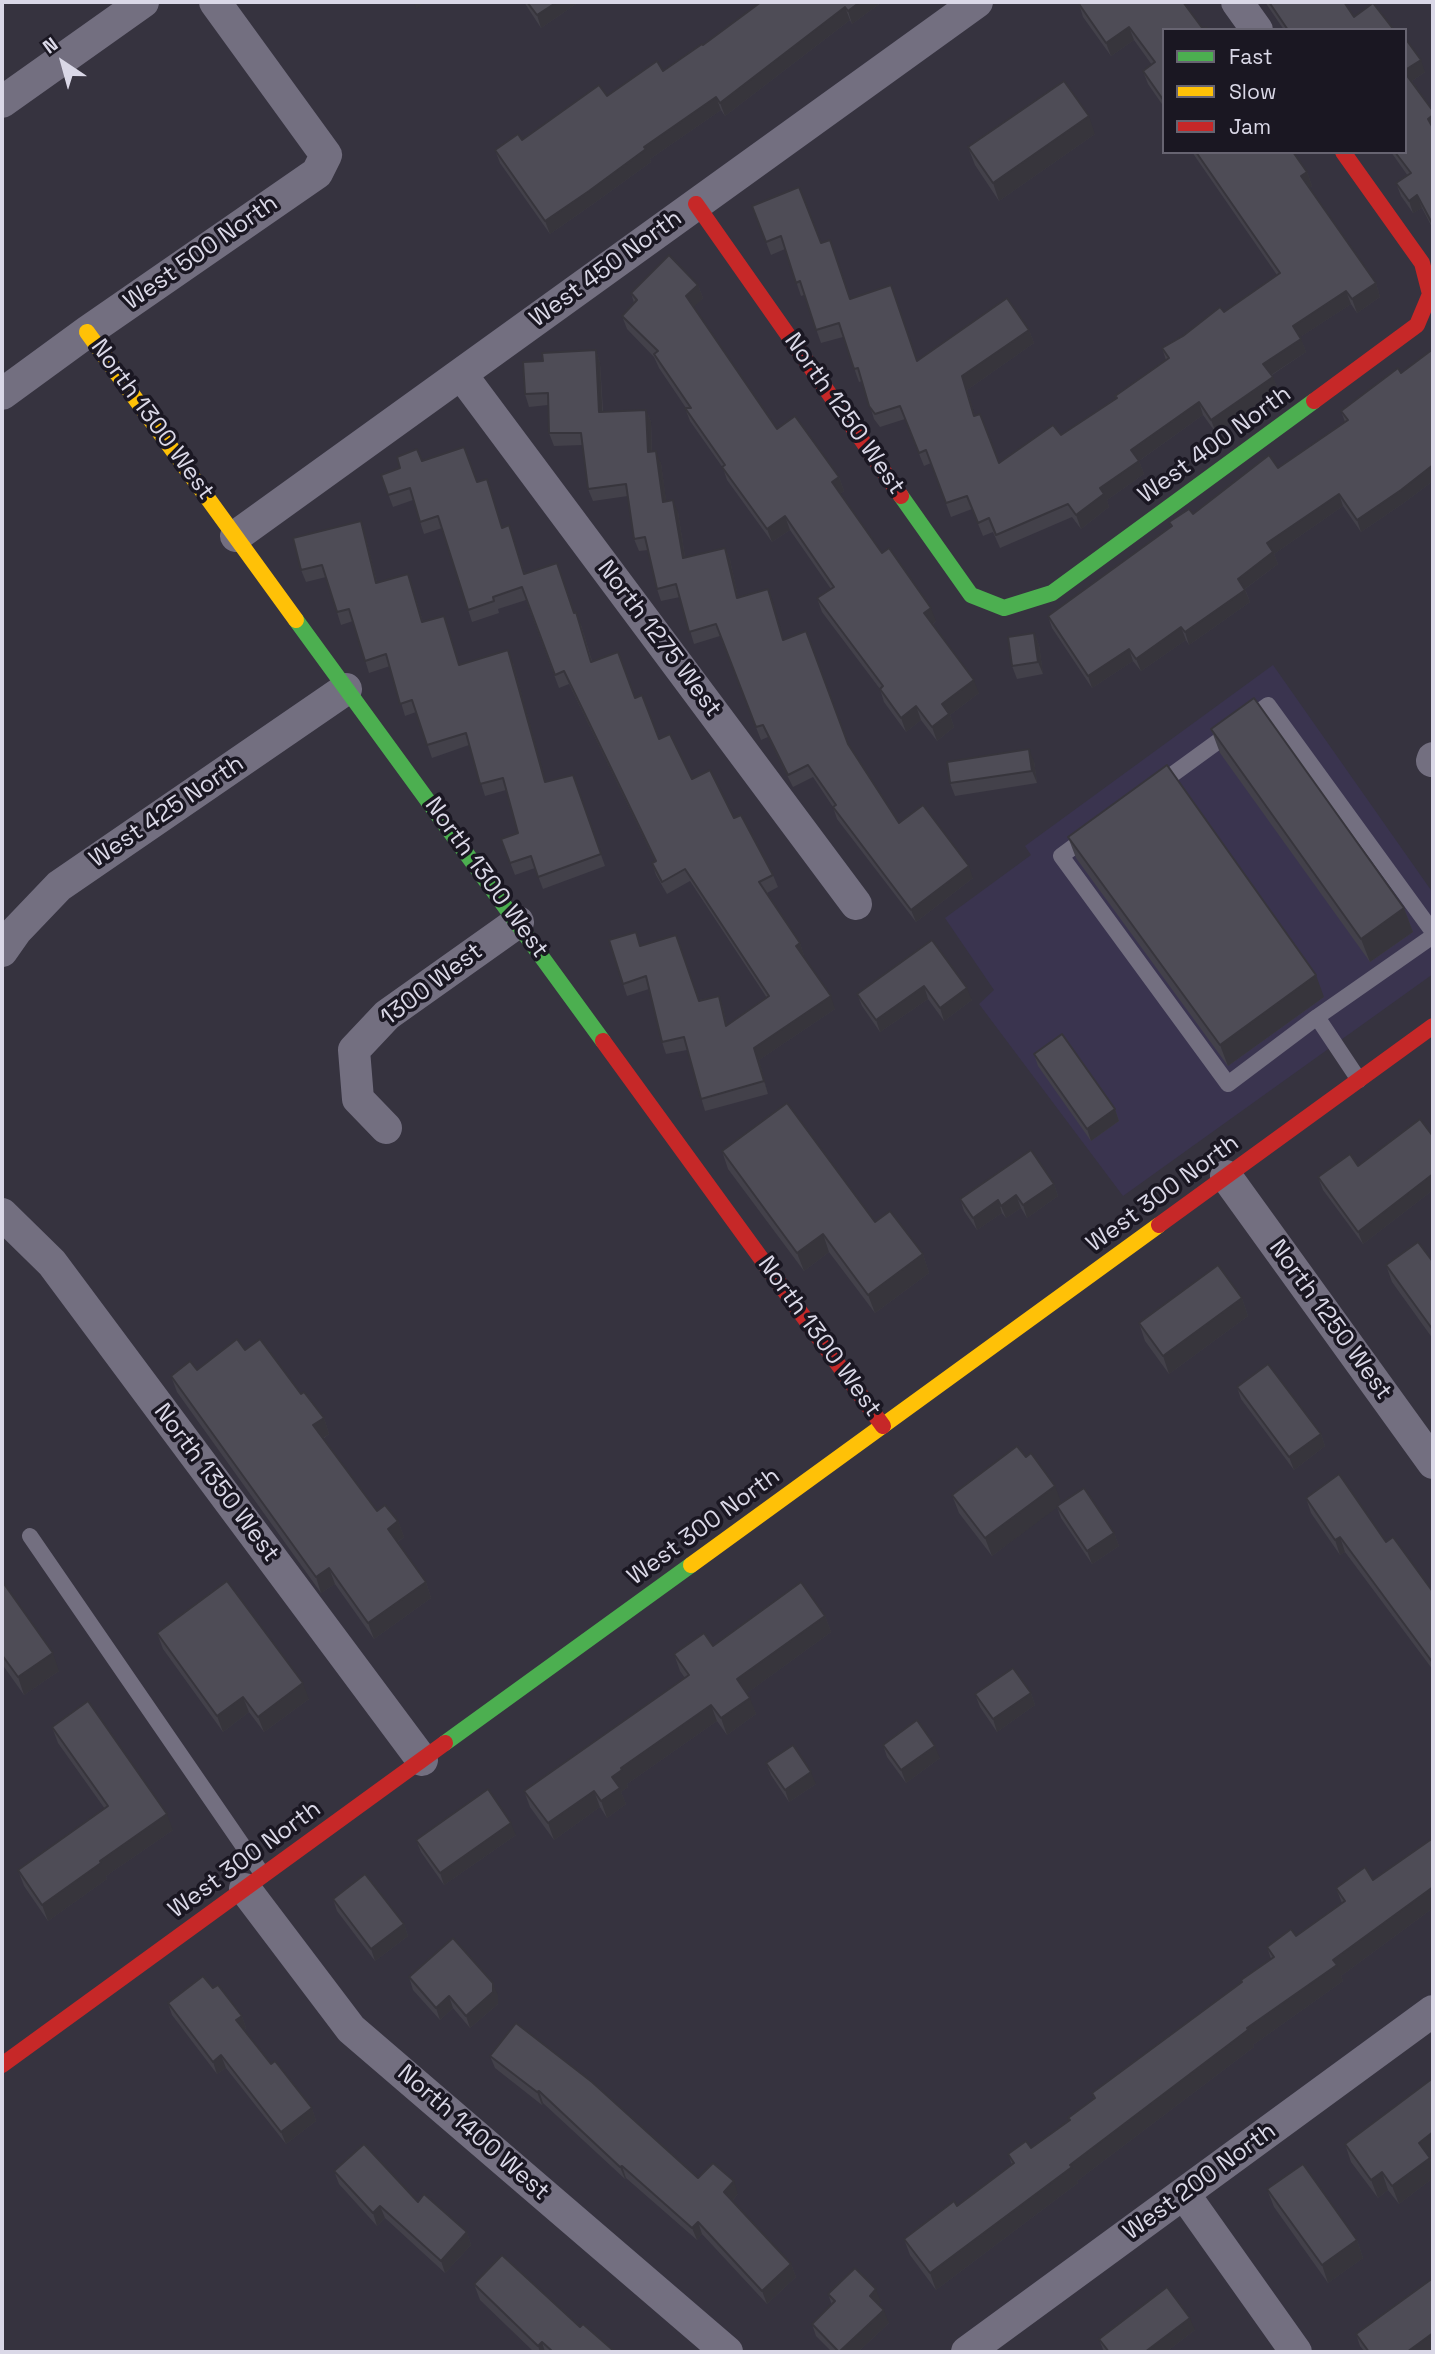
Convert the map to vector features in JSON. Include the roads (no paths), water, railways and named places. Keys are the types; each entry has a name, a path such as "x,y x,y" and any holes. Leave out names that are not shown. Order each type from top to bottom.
{"street":[{"path":"2,102 143,2"},
{"name":"West 500 North","path":"2,394 317,173 326,155 215,2"},
{"name":"West 450 North","path":"236,536 977,2"},
{"path":"1237,2 1255,28"},
{"name":"West 400 North","path":"1004,608 1052,593 1417,325 1430,294 1422,263 1344,154"},
{"name":"North 1250 West","path":"696,204 971,595 1004,608"},
{"name":"North 1300 West","path":"88,332 883,1426"},
{"name":"North 1275 West","path":"461,374 856,904"},
{"name":"West 425 North","path":"2,951 16,930 59,886 346,689"},
{"name":"1300 West","path":"386,1128 358,1099 354,1050 387,1015 518,922"},
{"name":"West 300 North","path":"2,2065 1433,1026"},
{"name":"North 1250 West","path":"1226,1176 1433,1463"},
{"name":"North 1350 West","path":"2,1214 52,1263 422,1760"},
{"name":"North 1400 West","path":"254,1882 351,2029 727,2352"},
{"name":"West 200 North","path":"967,2352 1433,2011"},
{"path":"1184,2194 1296,2352"}],"lane":[{"path":"1104,824 1060,856 1228,1084 1433,934 1268,705 1148,792"},
{"path":"1317,1017 1359,1080"},
{"path":"30,1536 254,1882"}]}
